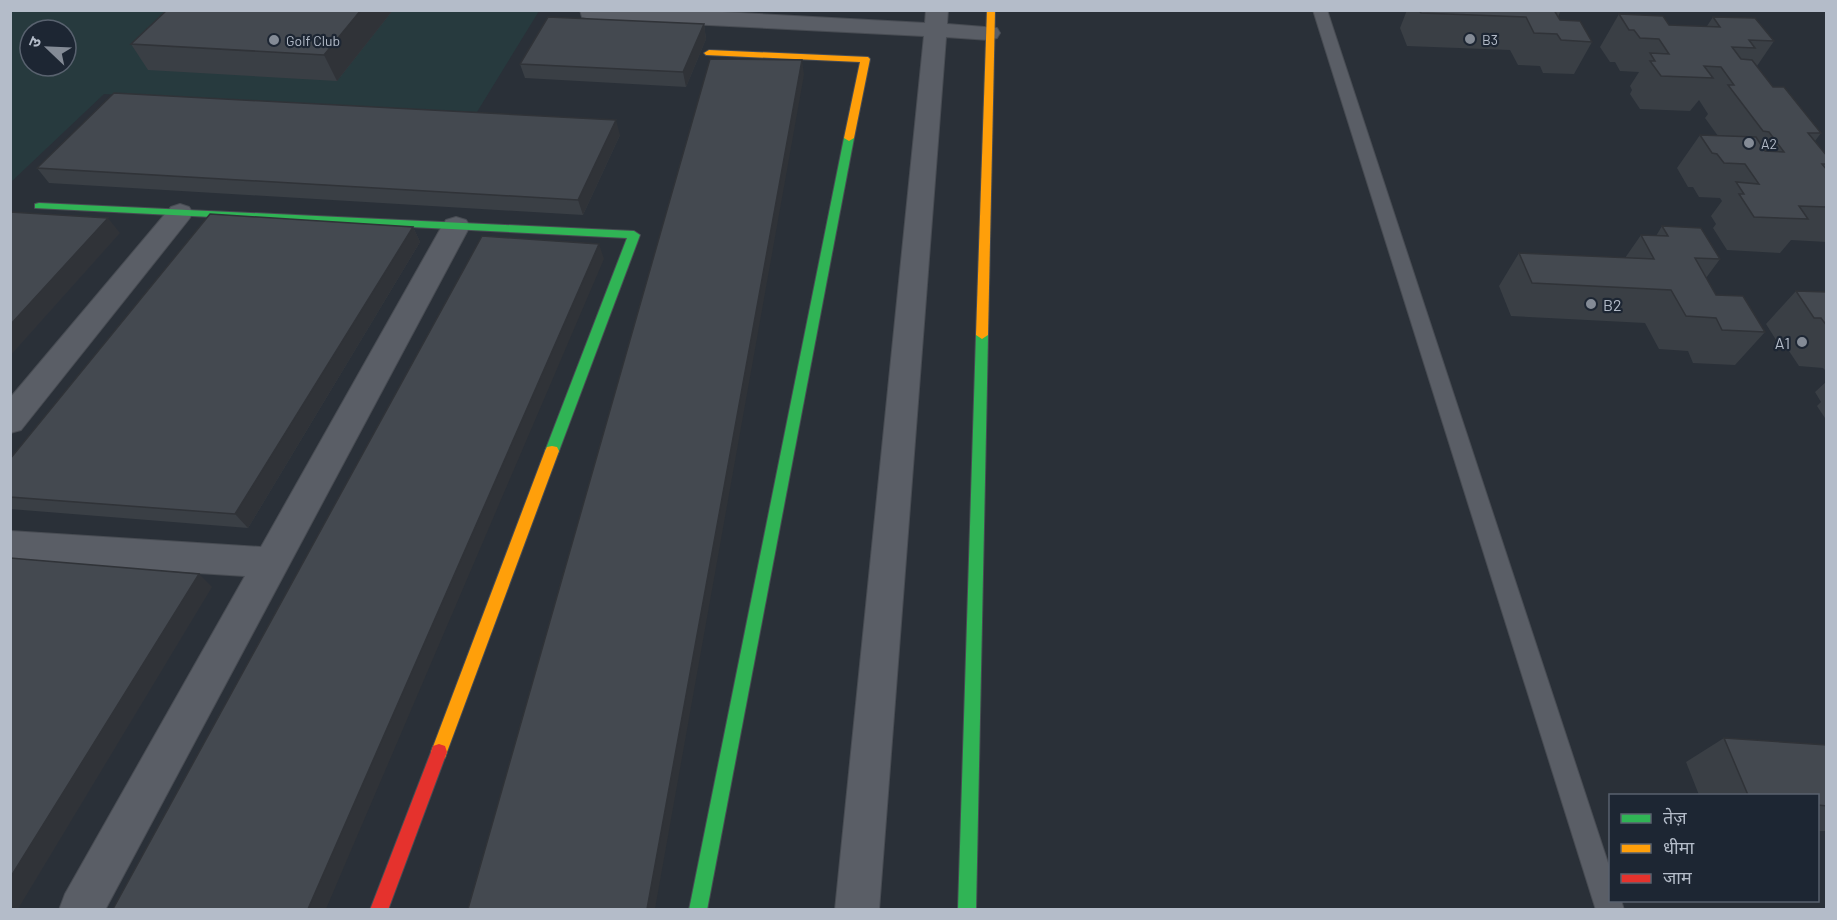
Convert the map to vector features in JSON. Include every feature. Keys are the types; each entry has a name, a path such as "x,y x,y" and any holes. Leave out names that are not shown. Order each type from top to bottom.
{"street":[{"path":"591,10 590,12 936,20 989,33"},
{"path":"967,909 991,10"},
{"path":"857,909 936,20"},
{"path":"698,909 864,59 709,53"},
{"path":"39,206 634,235 380,909"},
{"path":"10,421 180,213"},
{"path":"81,909 456,226"},
{"path":"10,546 272,563"}],"lane":[{"path":"1320,10 1610,909"}],"green space":[{"path":"11,11 539,11 477,112 104,94 11,182"}],"building":[{"path":"167,10 361,10 324,55 131,44"},
{"path":"1419,10 1554,10 1560,20 1580,21 1592,42 1561,40 1557,34 1534,33 1526,17 1421,13"},
{"path":"1619,14 1663,16 1669,25 1720,27 1713,17 1755,18 1774,41 1749,40 1755,48 1732,47 1741,59 1752,60 1773,87 1784,87 1821,133 1808,133 1827,156 1827,164 1822,164 1827,170 1827,207 1799,206 1808,219 1754,217 1739,194 1744,194 1736,182 1759,184 1745,164 1724,163 1717,154 1712,153 1700,135 1756,137 1765,151 1784,152 1769,132 1763,131 1728,85 1734,85 1721,67 1704,66 1713,78 1661,76 1650,61 1655,61 1650,53 1669,54 1659,39 1640,38 1634,30 1629,30"},
{"path":"548,17 704,24 683,72 520,64"},
{"path":"710,59 802,60 647,909 468,909"},
{"path":"114,93 616,120 578,200 37,168"},
{"path":"10,212 108,218 10,325"},
{"path":"210,214 413,227 235,514 10,497 10,459"},
{"path":"1662,226 1701,228 1720,259 1695,258 1716,295 1743,296 1765,332 1722,330 1716,318 1686,316 1671,290 1532,283 1519,253 1654,259 1641,235 1668,236"},
{"path":"482,236 599,244 308,909 113,909"},
{"path":"1796,291 1827,292 1827,326 1821,318 1814,318"},
{"path":"10,558 199,574 10,878"},
{"path":"1724,738 1827,745 1827,806 1819,805 1819,794 1748,794"}],"traffic: fast":[{"path":"698,910 849,138"},
{"path":"39,206 634,235 552,451"},
{"path":"967,910 982,335"}],"traffic: slow":[{"path":"982,335 991,10"},
{"path":"709,53 865,59 849,138"},
{"path":"439,752 552,451"}],"traffic: jam":[{"path":"379,910 439,752"}],"place":[{"name":"B3","path":"1470,39"},
{"name":"Golf Club","path":"274,40"},
{"name":"A2","path":"1749,143"},
{"name":"B2","path":"1591,304"},
{"name":"A1","path":"1802,342"}]}
